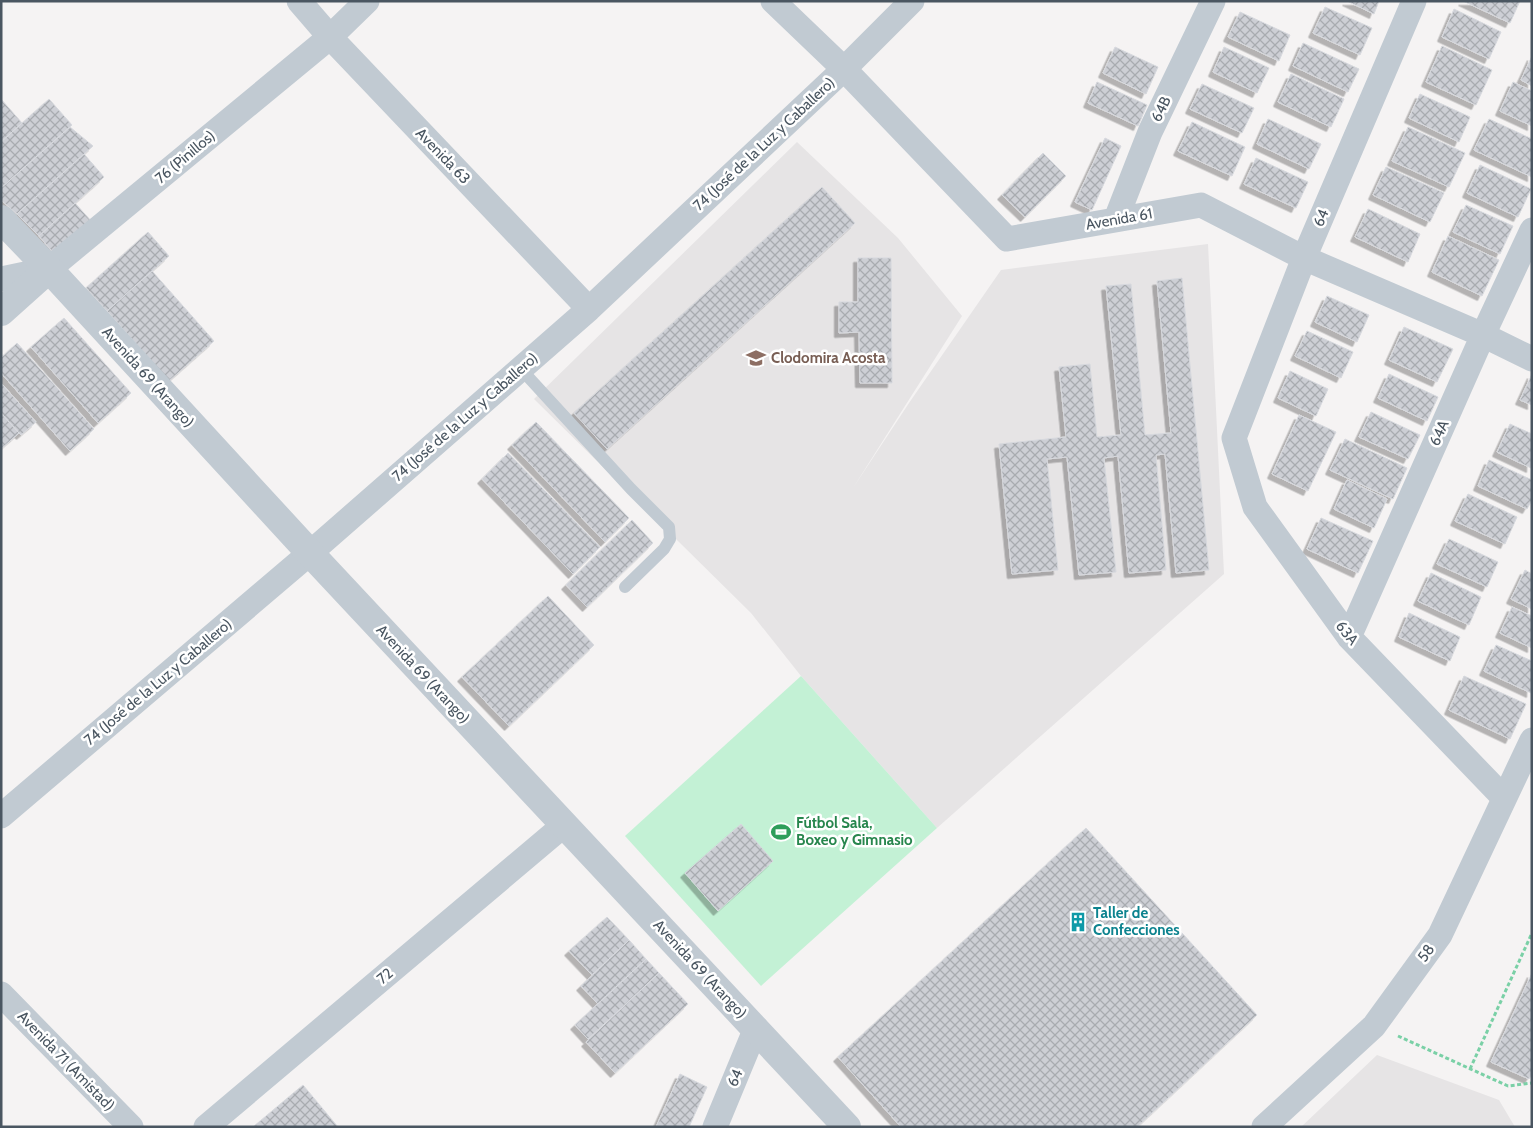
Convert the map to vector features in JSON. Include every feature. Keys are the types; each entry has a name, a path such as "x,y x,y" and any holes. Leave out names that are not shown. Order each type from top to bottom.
{"street":[{"name":"Avenida 63","path":"299,1 330,37 589,309"},
{"name":"76 (Pinillos)","path":"1,312 50,269 330,37 367,1"},
{"name":"Avenida 61","path":"773,1 844,69 1007,239 1201,204 1304,258 1483,335 1532,359"},
{"name":"74 (José de la Luz y Caballero)","path":"1,816 310,553 589,309 844,69 912,1"},
{"name":"64B","path":"1116,219 1150,132 1213,1"},
{"name":"64","path":"1234,438 1304,258 1414,1"},
{"name":"Avenida 69 (Arango)","path":"1,219 50,269 310,553 847,1127"},
{"name":"64A","path":"1349,637 1483,335 1532,230"},
{"path":"1,279 50,269"},
{"name":"63A","path":"1234,438 1255,507 1349,637 1504,798"},
{"name":"58","path":"1264,1127 1374,1026 1440,935 1532,740"},
{"name":"72","path":"206,1127 564,825"},
{"name":"Avenida 71 (Amistad)","path":"1,994 130,1127"},
{"name":"64","path":"714,1127 756,1028"}],"lane":[{"path":"520,368 668,527 670,539 664,549 625,587"}],"path":[{"path":"1470,1069 1532,933"},
{"path":"1374,1026 1508,1086 1532,1083"}],"shaded area":[{"path":"797,142 898,238 962,316 853,488 1001,270 1208,244 1224,574 937,828 801,676 751,613 534,399"},
{"path":"1377,1055 1499,1100 1515,1127 1301,1127"}],"green space":[{"name":"Fútbol Sala, Boxeo y Gimnasio","path":"801,676 937,828 761,986 625,836"}],"building":[{"path":"1347,1 1379,1 1374,14"},
{"path":"1463,1 1520,1 1510,23"},
{"path":"1325,7 1372,28 1360,55 1313,33"},
{"path":"1454,9 1501,32 1489,59 1442,37"},
{"path":"1240,12 1290,35 1279,61 1228,37"},
{"path":"1303,43 1359,69 1348,92 1293,66"},
{"path":"1442,46 1492,70 1476,105 1426,82"},
{"path":"1115,47 1158,67 1146,94 1103,73"},
{"path":"1224,47 1269,68 1257,93 1213,72"},
{"path":"1532,56 1532,86 1521,80"},
{"path":"1291,74 1344,99 1331,127 1278,102"},
{"path":"1097,82 1147,105 1138,126 1088,103"},
{"path":"1513,82 1532,91 1532,126 1500,111"},
{"path":"1202,84 1254,108 1242,133 1190,109"},
{"path":"1420,94 1470,117 1459,142 1409,118"},
{"path":"1,99 22,123 1,142"},
{"path":"49,99 72,125 1,188 1,142"},
{"path":"1268,119 1321,144 1309,169 1257,144"},
{"path":"1489,119 1532,139 1532,177 1474,150"},
{"path":"1192,122 1245,147 1232,176 1178,151"},
{"path":"70,127 93,146 17,214 1,200 1,188"},
{"path":"1408,127 1465,153 1449,187 1392,161"},
{"path":"1105,138 1121,146 1092,210 1075,202"},
{"path":"1043,153 1066,176 1025,217 1002,195"},
{"path":"84,154 104,177 39,236 17,214"},
{"path":"1256,158 1308,182 1296,208 1244,184"},
{"path":"1480,165 1531,189 1518,217 1467,193"},
{"path":"1386,167 1444,193 1430,222 1373,195"},
{"path":"822,187 855,223 607,449 574,413"},
{"path":"75,203 93,223 56,256 39,236"},
{"path":"1466,205 1513,226 1500,254 1453,232"},
{"path":"1368,209 1420,234 1408,262 1355,237"},
{"path":"148,232 169,256 107,311 86,288"},
{"path":"1448,236 1499,260 1482,296 1432,272"},
{"path":"858,258 891,258 892,383 860,383 859,332 839,333 839,302 858,302"},
{"path":"152,271 214,341 169,381 107,311"},
{"path":"1182,278 1209,570 1176,573 1165,454 1156,455 1166,570 1129,573 1118,456 1104,458 1116,572 1079,575 1067,457 1047,459 1058,570 1012,574 999,444 1066,437 1059,367 1090,364 1097,437 1121,435 1106,286 1131,284 1145,435 1171,433 1157,281"},
{"path":"1327,296 1369,315 1357,342 1315,322"},
{"path":"64,318 131,393 98,423 31,347"},
{"path":"1404,327 1453,349 1437,382 1389,360"},
{"path":"1307,331 1353,352 1341,378 1295,356"},
{"path":"17,343 94,429 70,451 1,373 1,358"},
{"path":"1290,371 1328,389 1316,416 1278,398"},
{"path":"1389,374 1438,397 1427,421 1378,398"},
{"path":"1532,374 1532,405 1520,400"},
{"path":"1,383 36,422 21,435 1,413"},
{"path":"1371,412 1420,435 1408,459 1359,437"},
{"path":"1,413 19,433 2,448 1,447"},
{"path":"1299,415 1336,432 1308,491 1272,474"},
{"path":"536,422 629,518 605,542 512,445"},
{"path":"1510,424 1532,434 1531,468 1497,452"},
{"path":"1345,439 1407,468 1393,499 1330,470"},
{"path":"508,453 600,547 573,574 482,479"},
{"path":"1489,460 1532,480 1532,500 1527,509 1478,486"},
{"path":"1347,480 1387,499 1374,528 1334,509"},
{"path":"1468,494 1517,517 1505,544 1455,521"},
{"path":"1321,518 1373,541 1358,573 1307,549"},
{"path":"632,520 653,543 587,607 566,585"},
{"path":"1449,539 1498,562 1487,587 1437,564"},
{"path":"1525,570 1532,574 1532,609 1511,599"},
{"path":"1431,573 1481,597 1469,625 1418,601"},
{"path":"548,596 594,645 509,726 462,677"},
{"path":"1512,607 1532,616 1532,648 1500,633"},
{"path":"1409,613 1460,637 1450,661 1399,637"},
{"path":"1496,645 1532,661 1531,693 1484,671"},
{"path":"1464,676 1526,704 1510,739 1449,710"},
{"path":"741,824 773,861 718,911 685,873"},
{"name":"Taller de Confecciones","path":"1086,828 1257,1015 1137,1127 901,1127 838,1057"},
{"path":"607,917 629,940 592,975 569,951"},
{"path":"629,940 646,959 598,1004 581,986"},
{"path":"646,959 659,973 588,1039 575,1025"},
{"path":"659,973 688,1004 615,1073 586,1042"},
{"path":"1532,973 1532,1074 1529,1079 1491,1062"},
{"path":"680,1074 707,1087 689,1127 656,1127"},
{"path":"303,1085 338,1127 253,1127"}],"place":[{"name":"Clodomira Acosta","path":"756,358"},
{"name":"Fútbol Sala, Boxeo y Gimnasio","path":"781,832"},
{"name":"Taller de Confecciones","path":"1078,922"}]}
